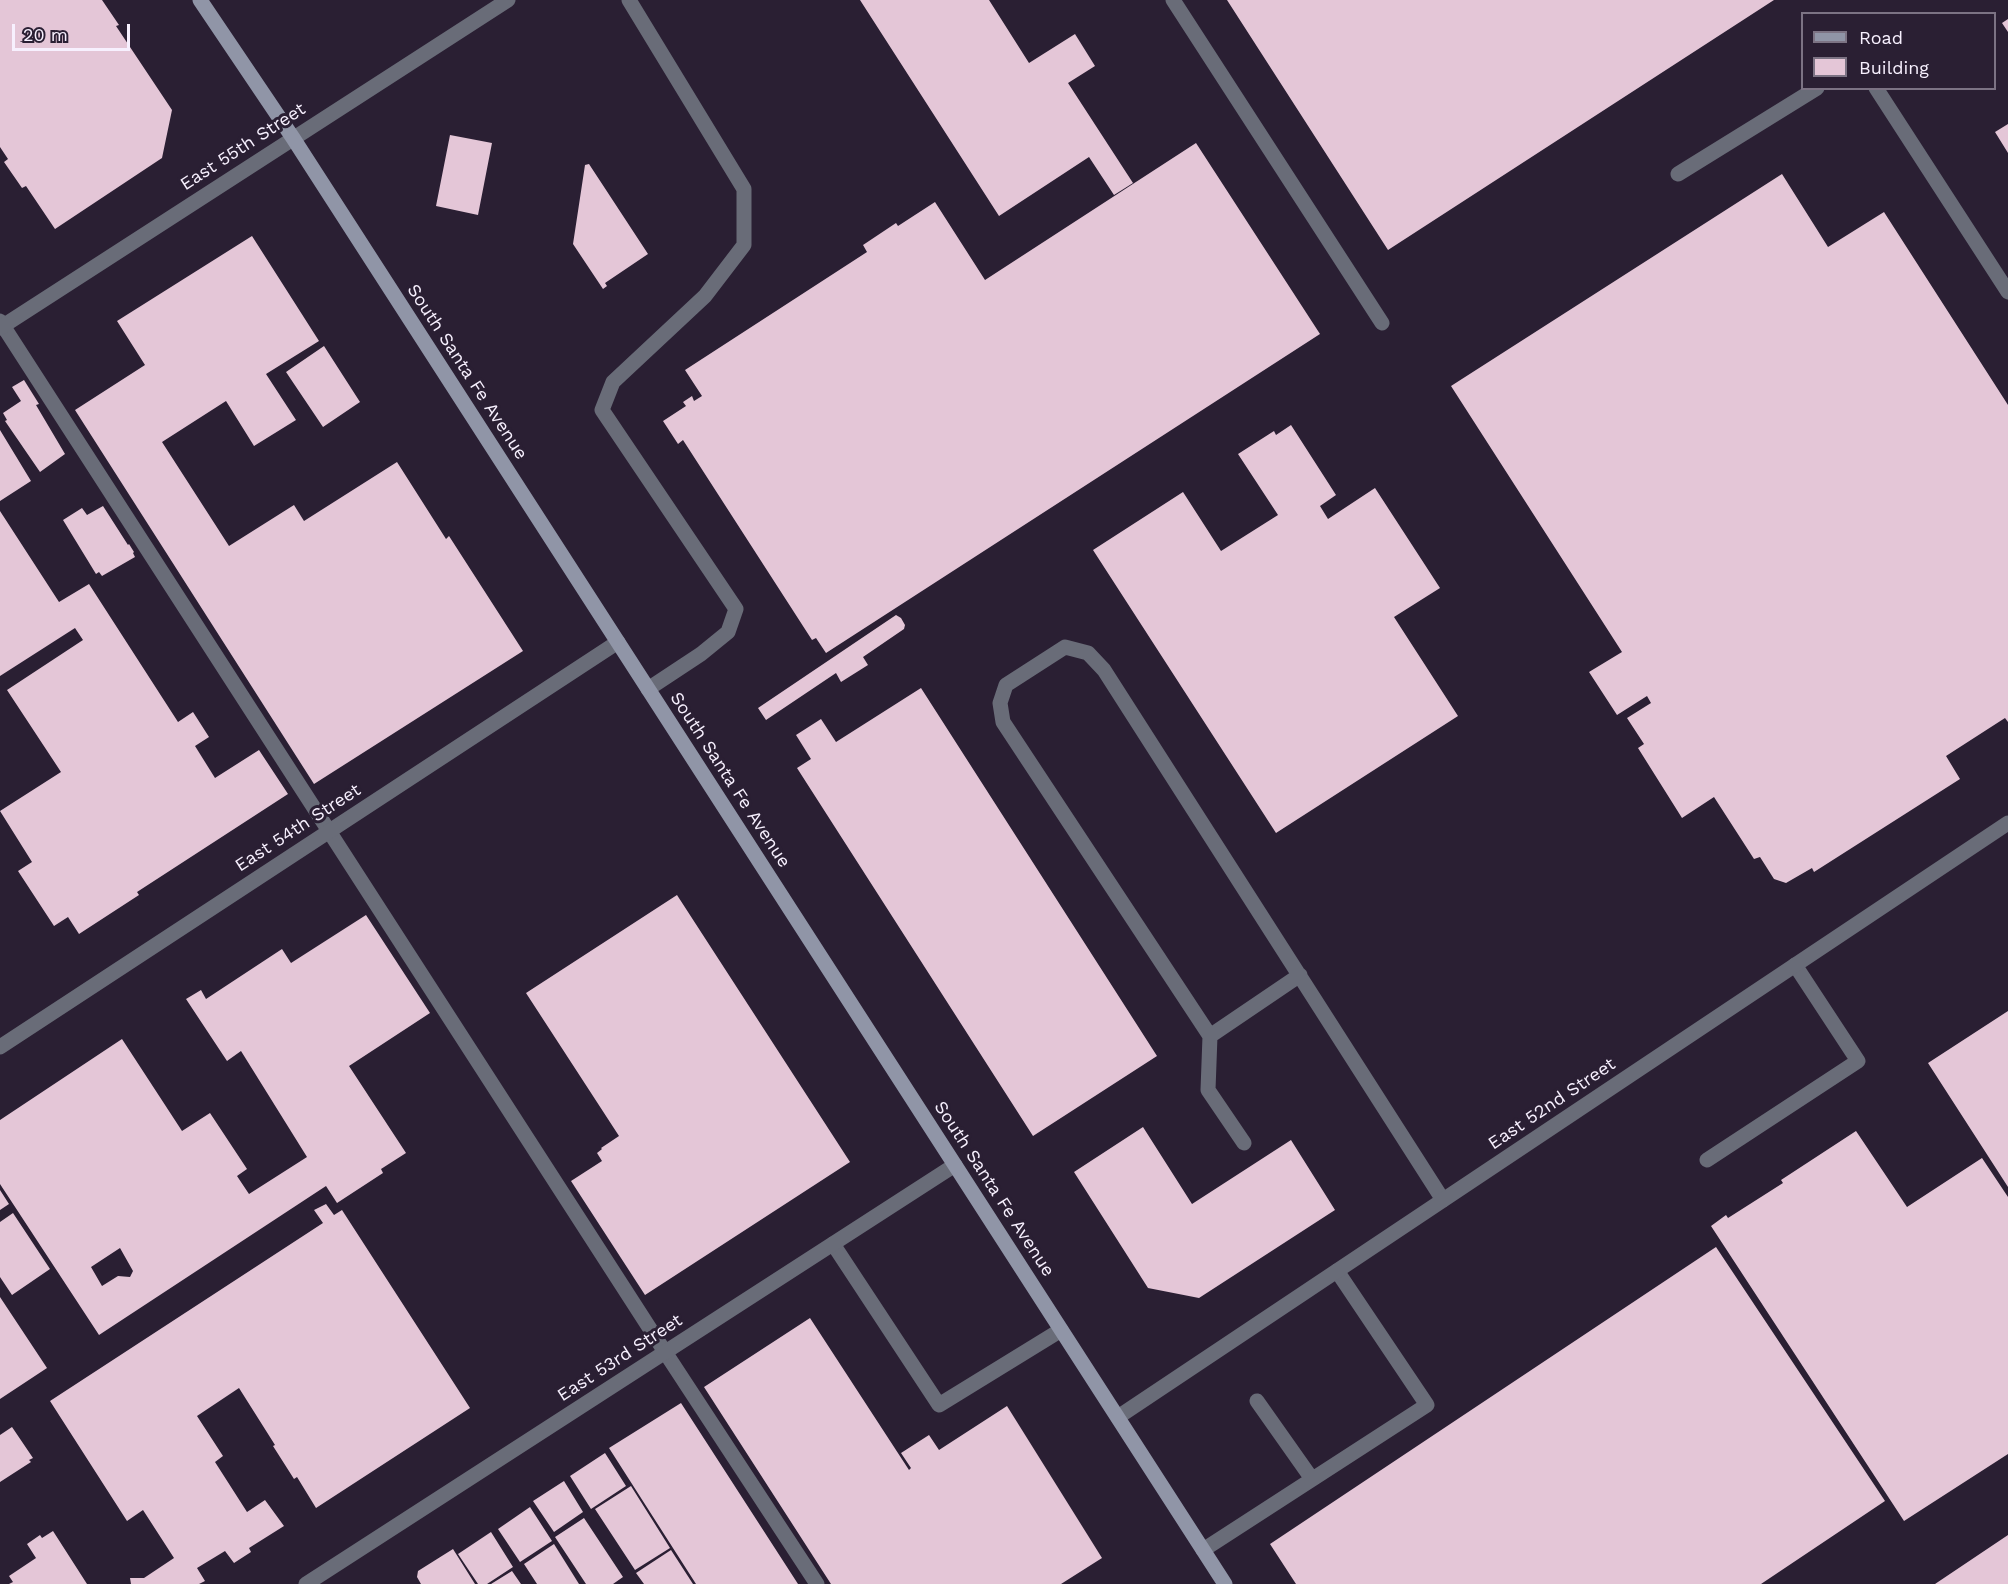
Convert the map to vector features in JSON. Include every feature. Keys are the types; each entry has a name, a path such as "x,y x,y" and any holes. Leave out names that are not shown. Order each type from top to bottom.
{"main road":[{"name":"South Santa Fe Avenue","path":"200,0 293,138 1225,1584"}],"street":[{"name":"East 55th Street","path":"1,325 508,0"},
{"path":"629,0 744,189 744,245 705,296 613,382 602,410 736,609 728,632 701,654 648,689"},
{"path":"1173,0 1382,323"},
{"path":"1678,174 1814,90"},
{"path":"1877,90 2008,292"},
{"path":"1,325 665,1353 817,1584"},
{"name":"East 54th Street","path":"0,1047 618,642"},
{"path":"1244,1143 1208,1090 1210,1036 1003,722 1000,703 1006,685 1065,647 1088,653 1104,670 1443,1200"},
{"name":"East 52nd Street","path":"1118,1418 2008,823"},
{"path":"1707,1160 1858,1061 1796,965"},
{"path":"1210,1036 1300,975"},
{"name":"East 53rd Street","path":"306,1584 955,1165"},
{"path":"833,1244 939,1405 1061,1330"},
{"path":"1203,1550 1427,1405 1337,1271"},
{"path":"1257,1401 1312,1479"}],"building":[{"path":"0,0 102,0 119,25 116,26 172,110 162,158 55,229 26,186 22,188 4,162 8,159 0,147"},
{"path":"860,0 989,0 1029,63 1075,34 1095,66 1068,83 1133,183 1114,195 1089,157 999,216"},
{"path":"1227,0 1774,0 1388,250"},
{"path":"2008,19 2008,32 2002,23"},
{"path":"2008,124 2008,153 1995,132"},
{"path":"450,135 492,143 478,215 436,206"},
{"path":"1196,143 1320,334 826,653 816,638 812,640 683,440 678,444 663,421 686,406 683,402 692,396 694,401 702,396 685,370 867,252 863,245 896,223 898,226 935,202 985,280"},
{"path":"589,164 648,254 605,283 607,286 603,289 573,244 585,165"},
{"path":"1782,174 1828,247 1884,212 2008,405 2008,722 2005,718 1946,756 1960,779 1814,872 1812,868 1786,883 1774,879 1760,857 1754,859 1714,797 1682,818 1638,748 1644,744 1627,718 1651,703 1647,696 1617,715 1589,672 1622,652 1451,386"},
{"path":"252,236 319,341 266,374 296,420 254,446 226,401 162,442 229,546 294,505 304,521 397,462 446,539 449,536 523,651 314,784 75,410 145,365 117,321"},
{"path":"324,346 360,402 323,427 286,372"},
{"path":"24,380 65,454 40,472 5,421 7,420 3,413 21,401 12,387"},
{"path":"1291,425 1336,495 1320,506 1328,519 1375,488 1440,588 1394,617 1458,716 1276,833 1093,550 1183,492 1221,551 1278,515 1238,454 1274,431 1276,435"},
{"path":"0,430 31,481 0,501"},
{"path":"103,506 129,544 135,557 102,576 99,572 96,574 63,520 82,508 87,515"},
{"path":"0,511 59,602 89,584 178,722 193,712 209,737 195,746 215,778 259,750 288,794 137,892 139,895 79,934 68,917 54,926 18,871 32,862 0,811 61,772 7,690 83,640 75,628 0,676"},
{"path":"896,615 905,625 904,629 863,657 868,665 841,682 836,673 766,720 758,708"},
{"path":"921,688 1157,1056 1033,1136 797,768 811,759 796,735 821,719 836,742"},
{"path":"677,895 850,1162 645,1295 571,1181 602,1161 597,1153 619,1136 526,993"},
{"path":"366,915 430,1013 349,1066 406,1153 381,1169 383,1173 337,1203 326,1186 99,1335 0,1184 0,1120 122,1039 182,1131 210,1113 247,1169 237,1176 249,1194 307,1157 241,1051 227,1061 186,999 201,990 206,999 282,949 291,963","holes":["120,1248 133,1271 130,1277 118,1276 102,1286 91,1267"]},
{"path":"2008,1011 2008,1187 1928,1063"},
{"path":"1143,1127 1192,1204 1291,1140 1335,1210 1199,1298 1148,1288 1074,1172"},
{"path":"1856,1131 1907,1207 1982,1158 2008,1197 2008,1454 1904,1521 1711,1226 1726,1215 1728,1218 1783,1183 1781,1180"},
{"path":"0,1190 9,1204 0,1210"},
{"path":"326,1204 334,1215 342,1210 470,1408 316,1508 297,1477 294,1479 239,1388 197,1416 223,1456 215,1462 247,1512 265,1500 284,1526 249,1548 251,1552 234,1563 225,1551 197,1568 205,1581 199,1584 131,1584 130,1578 144,1578 174,1558 143,1510 127,1521 50,1401 323,1223 314,1210"},
{"path":"13,1213 50,1269 12,1295 0,1277 0,1222"},
{"path":"1716,1247 1885,1501 1761,1584 1296,1584 1270,1544"},
{"path":"0,1297 47,1368 0,1399"},
{"path":"810,1318 909,1470 911,1468 901,1453 929,1435 939,1450 1007,1406 1102,1558 1061,1584 831,1584 704,1387"},
{"path":"681,1403 798,1584 696,1584 609,1448"},
{"path":"12,1427 33,1458 29,1460 31,1462 0,1482 0,1435"},
{"path":"605,1453 626,1486 591,1509 570,1476"},
{"path":"564,1481 583,1512 554,1532 533,1501"},
{"path":"631,1486 670,1548 635,1570 595,1509"},
{"path":"530,1507 552,1541 520,1562 498,1529"},
{"path":"584,1518 623,1577 613,1584 586,1584 555,1537"},
{"path":"53,1531 87,1584 9,1584 13,1582 9,1576 36,1558 27,1544 40,1535 42,1538"},
{"path":"491,1532 513,1567 487,1584 478,1584 458,1554"},
{"path":"2008,1535 2008,1584 1935,1584"},
{"path":"554,1544 579,1584 537,1584 524,1564"},
{"path":"453,1549 475,1584 421,1584 417,1577 418,1571"},
{"path":"671,1550 693,1584 644,1584 636,1573"},
{"path":"512,1571 521,1584 491,1584"}]}
